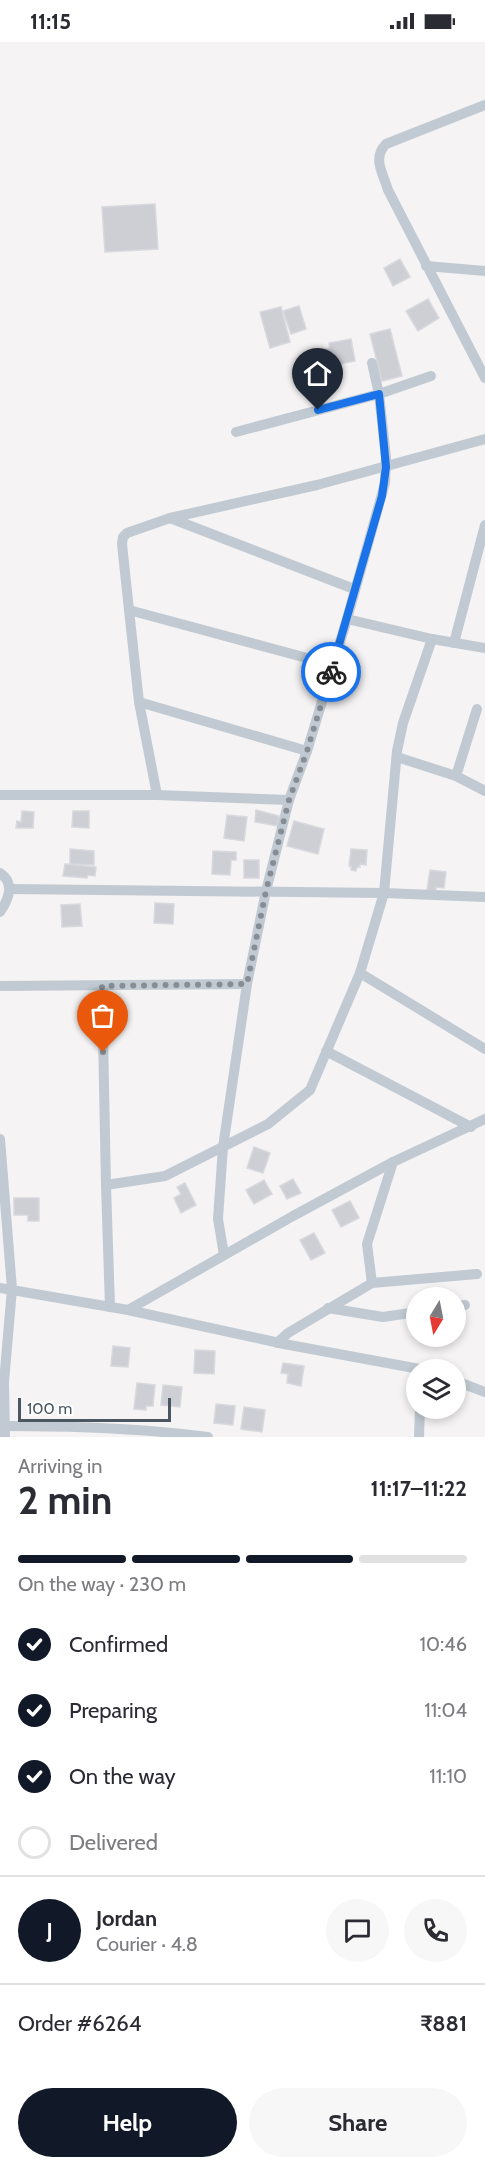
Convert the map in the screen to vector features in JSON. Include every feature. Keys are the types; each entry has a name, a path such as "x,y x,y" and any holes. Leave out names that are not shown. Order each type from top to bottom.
{"street":[{"path":"485,105 386,144 379,151 378,158 388,190 485,378"},
{"path":"426,266 485,271"},
{"path":"224,1255 218,1219 223,1147 247,984 266,891 289,800 307,751 382,496 386,467 379,394 372,363"},
{"path":"236,432 379,394 430,376"},
{"path":"157,795 139,702 123,537 127,533 170,518 386,467 485,439"},
{"path":"170,518 354,589"},
{"path":"454,643 484,531"},
{"path":"129,610 333,665"},
{"path":"347,619 432,639 485,648"},
{"path":"106,1185 165,1176 268,1125 310,1090 360,973 384,893 397,757 403,723 432,639"},
{"path":"139,702 307,751"},
{"path":"456,776 477,709"},
{"path":"397,757 456,776 485,791"},
{"path":"0,795 157,795 289,800"},
{"path":"0,873 5,877 10,889 0,912"},
{"path":"10,889 266,891 485,897"},
{"path":"360,973 485,1048"},
{"path":"0,986 247,984"},
{"path":"102,986 110,1307"},
{"path":"326,1051 471,1126"},
{"path":"128,1310 393,1162 485,1119"},
{"path":"0,1139 12,1289 2,1382 5,1432 160,1431 208,1437"},
{"path":"372,1283 367,1244 393,1162"},
{"path":"277,1342 328,1308 372,1283 477,1274"},
{"path":"0,1288 128,1310 277,1342 406,1366"},
{"path":"328,1308 375,1316 406,1313"},
{"path":"466,1385 485,1392"},
{"path":"419,1437 420,1419"}],"building":[{"path":"155,204 158,249 105,252 102,207"},
{"path":"400,259 410,277 393,286 384,268"},
{"path":"428,299 439,318 418,331 406,311"},
{"path":"299,306 306,329 291,334 283,311"},
{"path":"281,307 290,342 270,348 260,312"},
{"path":"390,329 402,376 382,381 370,334"},
{"path":"351,339 355,361 311,370 307,353 330,348 329,343"},
{"path":"256,810 279,816 277,826 255,822"},
{"path":"22,811 34,812 33,828 16,828 17,821 21,822"},
{"path":"73,811 89,811 89,828 72,827"},
{"path":"227,815 247,817 244,841 224,838"},
{"path":"294,821 324,829 318,854 287,846"},
{"path":"70,849 94,851 94,865 70,864"},
{"path":"351,849 367,850 366,865 360,864 356,871 351,870 349,866"},
{"path":"213,851 236,852 236,860 231,860 230,875 212,874"},
{"path":"244,860 259,860 259,878 244,878"},
{"path":"65,864 96,867 95,876 88,875 87,878 63,876"},
{"path":"430,870 446,872 444,888 436,887 436,891 427,890"},
{"path":"155,903 174,904 173,924 154,923"},
{"path":"80,904 82,926 62,927 61,905"},
{"path":"254,1147 270,1153 263,1173 247,1168"},
{"path":"293,1179 301,1193 287,1199 280,1186"},
{"path":"264,1180 272,1194 254,1204 246,1190"},
{"path":"185,1183 196,1205 181,1213 174,1198 181,1194 177,1187"},
{"path":"14,1198 39,1198 39,1221 28,1221 28,1215 14,1215"},
{"path":"350,1201 359,1218 341,1227 332,1210"},
{"path":"314,1233 325,1253 311,1260 300,1240"},
{"path":"113,1346 130,1348 128,1367 111,1366"},
{"path":"195,1350 215,1351 214,1374 194,1373"},
{"path":"283,1363 304,1366 301,1386 287,1383 288,1374 281,1373"},
{"path":"137,1383 155,1385 153,1406 146,1406 146,1410 134,1409"},
{"path":"163,1385 182,1387 180,1407 161,1405"},
{"path":"216,1404 235,1406 233,1425 214,1423"},
{"path":"244,1407 265,1410 262,1432 241,1429"}],"way so far":[{"path":"103,1052 102,986 247,984 266,891 289,800 307,751 331,672"}],"route":[{"path":"318,410 379,394 386,457 382,496 331,672"}]}
